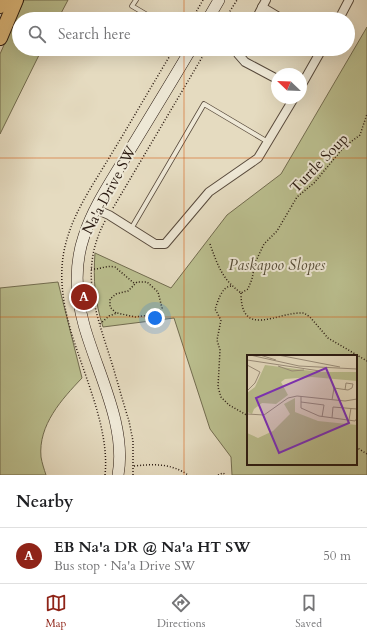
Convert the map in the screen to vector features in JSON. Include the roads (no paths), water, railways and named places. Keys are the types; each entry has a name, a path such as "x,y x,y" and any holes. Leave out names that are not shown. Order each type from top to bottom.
{"highway":[{"path":"0,6 2,0"},
{"path":"0,38 16,0"}],"street":[{"path":"212,12 219,0"},
{"path":"343,12 349,0"},
{"path":"264,4 274,12"},
{"name":"Na'a Drive SW","path":"118,475 119,444 111,408 84,326 78,292 78,264 84,236 95,209 187,56"},
{"path":"240,56 245,62 271,76"},
{"path":"307,75 318,56"},
{"path":"95,209 109,215 155,244 165,244 209,192 258,158 290,104"}],"lane":[{"path":"136,0 132,6 142,12"},
{"path":"131,229 204,104 268,142"}],"place":[{"name":"EB Na'a DR @ Na'a HT SW","path":"84,297"}],"park label":[{"name":"Paskapoo Slopes","path":"277,265"}]}
